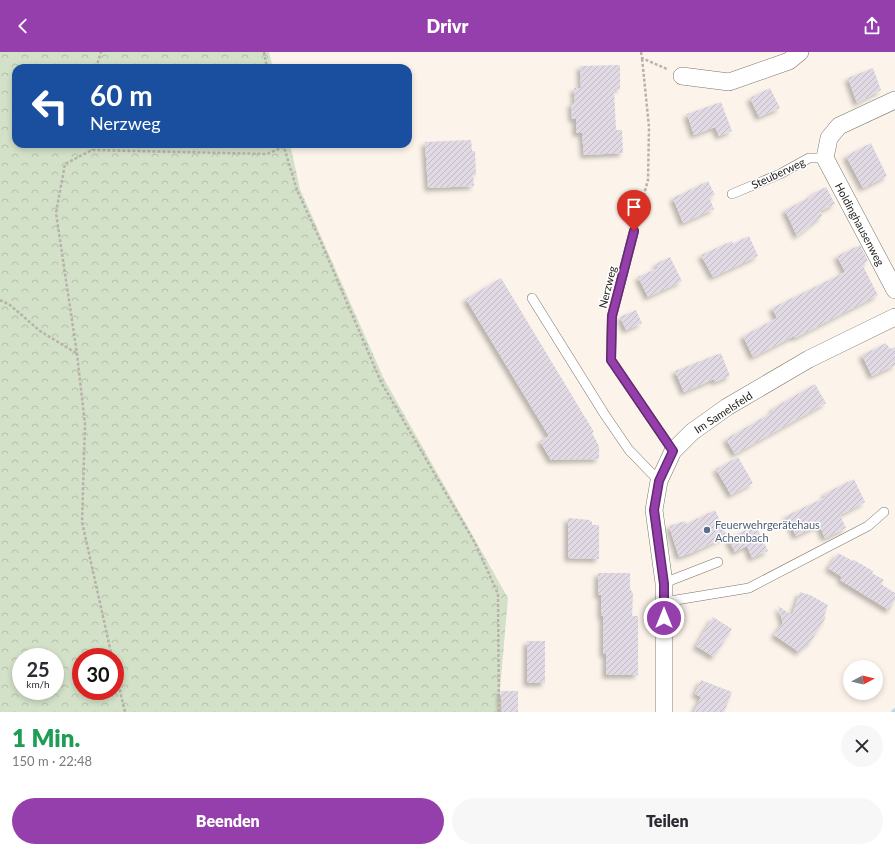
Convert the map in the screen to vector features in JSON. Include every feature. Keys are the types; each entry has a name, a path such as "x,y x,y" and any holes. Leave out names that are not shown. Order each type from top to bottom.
{"street":[{"path":"682,76 729,82 789,61 800,52"},
{"path":"825,158 829,138 839,126 895,100"},
{"name":"Holdinghausenweg","path":"825,158 895,290"},
{"name":"Im Samelsfeld","path":"664,712 664,584 654,510 659,481 673,451 692,432 727,407 809,359 895,317"}],"lane":[{"name":"Steuberweg","path":"732,194 780,174 809,158 825,158"},
{"name":"Nerzweg","path":"634,231 612,316 611,360 673,451"},
{"path":"532,298 605,415 629,450 659,481"},
{"path":"664,602 749,588 868,526 884,512"},
{"path":"664,584 718,562"}],"path":[{"path":"97,64 101,52"},
{"path":"264,52 266,64"},
{"path":"634,231 648,180 649,127 641,52"},
{"path":"642,58 682,76"},
{"path":"110,648 82,522 85,424 77,354 56,213 65,164 92,150 268,154 279,148"},
{"path":"284,148 297,190 322,242 380,382 475,543 498,594 499,712"},
{"path":"0,300 10,305 40,331 77,354"},
{"path":"121,700 124,712"}],"green space":[{"path":"0,52 269,52 272,64 12,64 12,148 291,148 300,189 384,379 508,598 498,712 0,712"}],"building":[{"path":"620,65 620,89 614,89 616,130 622,130 623,153 584,155 582,133 576,133 576,119 572,119 571,103 575,103 574,88 581,88 580,66"},
{"path":"873,68 881,90 857,103 848,78"},
{"path":"770,88 780,108 759,117 750,98"},
{"path":"721,102 732,131 719,136 715,127 694,135 687,114"},
{"path":"471,140 472,151 475,151 476,175 473,175 474,186 428,188 425,142"},
{"path":"871,143 887,176 863,188 846,156"},
{"path":"708,181 715,195 709,197 714,209 683,223 673,198"},
{"path":"826,187 835,204 820,211 822,216 797,236 785,210"},
{"path":"749,236 758,256 713,277 701,255 732,241 733,244"},
{"path":"860,245 868,261 862,264 878,295 795,338 794,336 753,357 743,336 777,318 772,308 845,272 837,256"},
{"path":"670,257 682,281 648,297 638,277 658,268 656,264"},
{"path":"501,278 594,432 592,433 599,446 599,459 551,460 540,441 549,436 466,299"},
{"path":"636,310 642,323 626,330 620,317"},
{"path":"886,343 890,349 895,347 895,365 872,376 862,355"},
{"path":"721,353 730,376 715,382 714,379 684,392 675,371"},
{"path":"815,384 826,403 735,454 726,439 773,412 772,409"},
{"path":"738,457 753,483 731,495 716,469"},
{"path":"854,479 865,502 840,515 846,528 825,538 819,525 796,536 786,516 826,497 824,494"},
{"path":"715,510 727,536 694,552 679,557 669,526 685,521 686,524"},
{"path":"568,518 590,520 590,522 592,521 592,525 599,525 599,559 568,558"},
{"path":"756,525 768,551 752,558 747,546 735,552 728,539"},
{"path":"838,553 873,571 872,573 884,580 881,584 895,593 895,600 889,610 840,580 842,577 828,568"},
{"path":"598,573 630,573 630,589 633,593 632,616 638,616 638,675 606,675 606,654 603,654 603,616 601,616 601,595 598,595"},
{"path":"800,592 810,595 828,605 824,616 826,617 809,644 808,643 799,652 774,635 783,623 778,606 792,615"},
{"path":"713,617 732,629 714,657 696,646"},
{"path":"527,641 545,641 545,683 527,683"},
{"path":"701,680 732,692 724,712 694,712 701,697 695,694"},
{"path":"501,691 518,691 518,712 502,712"}],"place":[{"name":"Feuerwehrgerätehaus Achenbach","path":"707,530"}],"route":[{"path":"634,231 612,316 611,360 673,451 659,481 654,510 664,584 664,618"}]}
